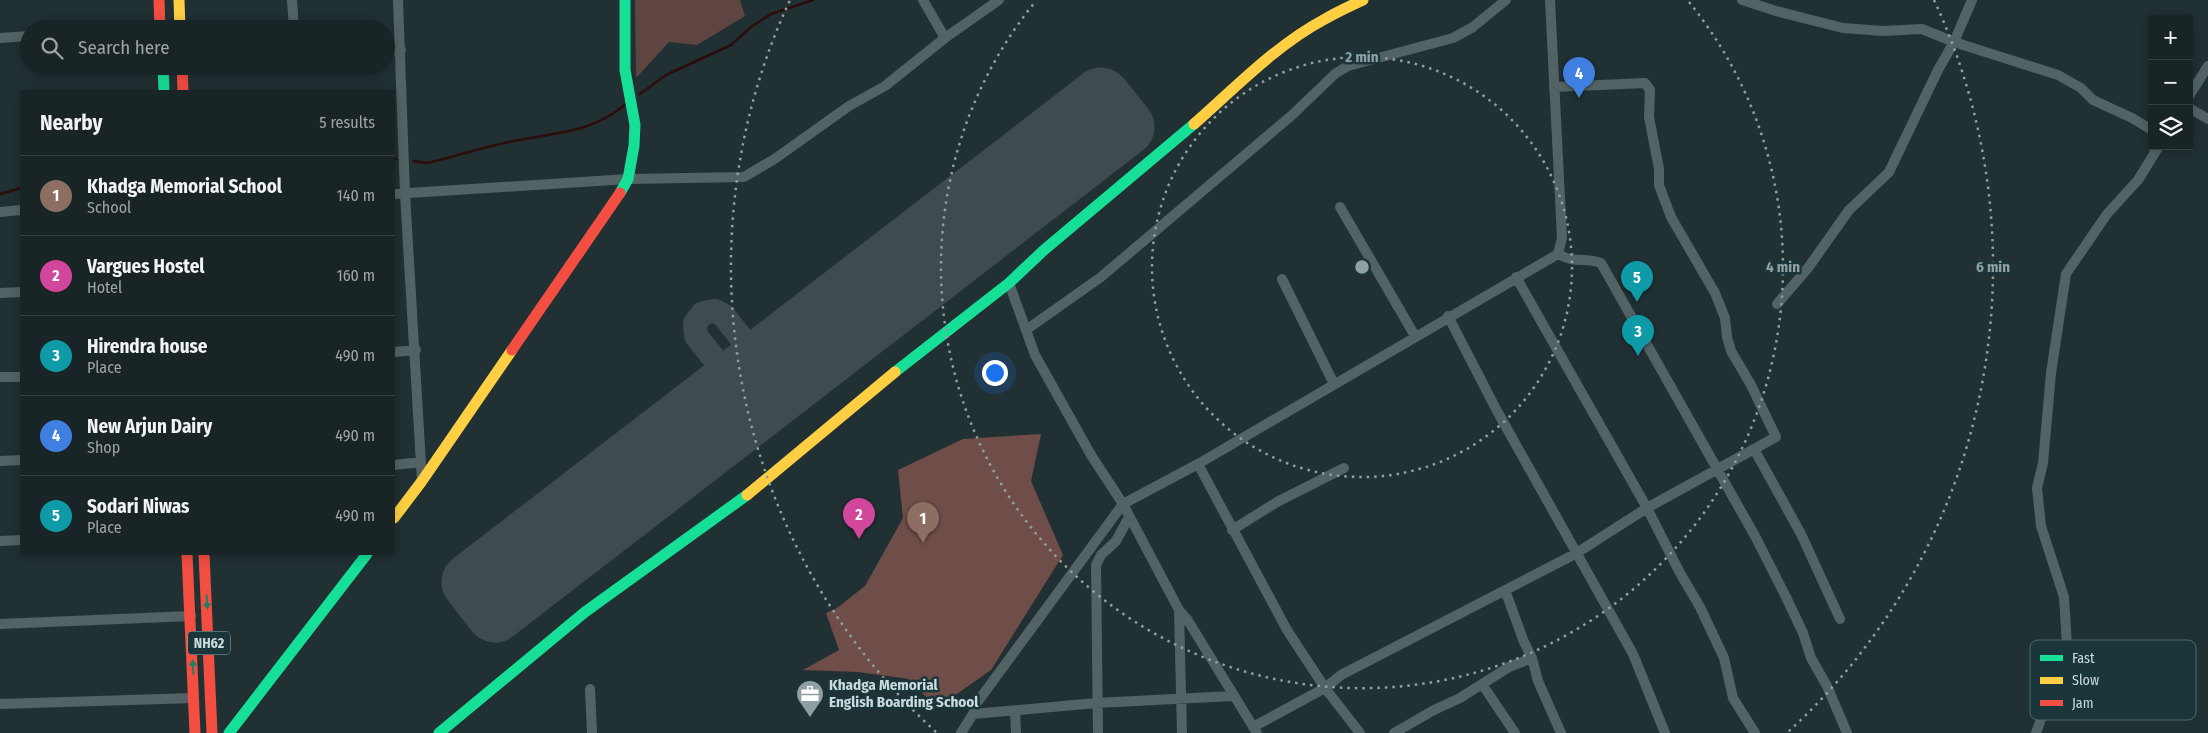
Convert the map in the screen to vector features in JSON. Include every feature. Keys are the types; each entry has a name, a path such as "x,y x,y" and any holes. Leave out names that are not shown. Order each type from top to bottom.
{"street":[{"path":"159,0 159,20"},
{"path":"179,0 180,20"},
{"path":"292,0 293,20"},
{"path":"398,0 405,194 416,350 422,481"},
{"path":"395,517 422,481 618,197 628,179 634,146 635,124 626,70 625,0"},
{"path":"923,0 945,38"},
{"path":"395,194 628,179 744,177 776,158 850,106 885,86 945,38 999,0"},
{"path":"439,733 586,612 737,503 887,378 1009,283 1044,250 1194,124 1259,66 1295,38 1324,19 1363,0"},
{"path":"1026,330 1101,277 1291,116 1336,73 1348,66 1452,38 1474,27 1506,0"},
{"path":"961,733 973,714 976,704 1019,643 1123,504 1198,464 1448,316 1558,254 1562,238 1550,0"},
{"path":"1742,0 1776,12 1842,28 1883,31 1922,29 1954,42 2058,75 2081,88 2093,100 2148,128"},
{"path":"1777,304 1808,268 1849,210 1889,172 1954,42 1972,0"},
{"path":"0,38 20,37"},
{"path":"395,50 401,50"},
{"path":"2193,90 2208,66"},
{"path":"163,75 164,90"},
{"path":"182,75 183,90"},
{"path":"1009,283 1035,355 1043,370 1091,455 1123,504 1179,610 1187,618 1255,730 1326,688 1341,675 1575,554 1647,508 1776,437 1751,385 1731,351 1727,338 1725,318 1715,293 1671,217 1659,185 1649,117 1650,90 1645,83 1554,87"},
{"path":"2193,110 2208,119"},
{"path":"2066,640 2064,597 2041,526 2038,488 2044,463 2050,373 2066,274 2107,214 2138,180 2157,150"},
{"path":"1340,206 1415,336"},
{"path":"0,212 20,210"},
{"path":"1558,254 1570,261 1590,259 1601,263 1755,536 1803,633 1811,658 1827,686 1847,733"},
{"path":"1516,277 1647,508 1680,573 1700,607 1724,658 1733,698 1755,733"},
{"path":"1282,279 1334,384"},
{"path":"0,293 20,292"},
{"path":"1448,316 1467,355 1575,554 1599,591 1633,654 1665,733"},
{"path":"395,352 416,350"},
{"path":"0,377 20,377"},
{"path":"1754,449 1801,534 1840,619"},
{"path":"0,461 20,460"},
{"path":"395,465 421,462"},
{"path":"1198,464 1287,630 1326,688 1360,733"},
{"path":"1232,530 1277,502 1344,468"},
{"path":"1098,733 1096,702 1096,565 1101,555 1116,541 1129,517"},
{"path":"0,541 20,540"},
{"name":"NH62","path":"187,555 196,733"},
{"name":"NH62","path":"204,555 212,733"},
{"path":"229,733 366,555"},
{"path":"1505,590 1524,642 1532,658 1538,681 1561,733"},
{"path":"1179,610 1182,733"},
{"path":"0,624 191,616"},
{"path":"1394,733 1434,710 1460,698 1509,668 1532,658"},
{"path":"1482,684 1515,733"},
{"path":"590,689 592,733"},
{"path":"973,714 1096,702 1233,696"},
{"path":"0,704 194,698"},
{"path":"1015,711 1016,733"},
{"path":"2036,733 2041,720"}],"shaded area":[{"path":"635,0 740,0 745,16 697,45 669,42 636,78"},
{"path":"1041,434 1031,481 1063,555 991,670 937,708 909,679 858,672 803,670 839,650 826,613 837,608 865,586 903,518 898,470 963,439"}],"waterway":[{"path":"640,94 666,75 731,45 751,27 771,14 813,0"},
{"path":"414,161 427,163 503,143 586,127 613,114 626,104"},
{"path":"0,194 20,188"}],"taxiway":[{"path":"744,396 696,336 695,323 703,313 715,311 723,315 771,375"}],"runway":[{"path":"1101,97 1125,127 495,613 471,582 1101,97"}],"traffic: fast":[{"path":"620,193 628,179 634,146 635,125 625,70 625,0"},
{"path":"163,75 164,90"},
{"path":"895,372 1009,283 1044,250 1194,124"},
{"path":"439,733 585,612 747,495"},
{"path":"229,733 366,555"}],"traffic: slow":[{"path":"179,0 180,20"},
{"path":"1194,124 1256,68 1290,41 1330,16 1363,0"},
{"path":"395,517 422,481 512,350"},
{"path":"747,495 895,372"}],"traffic: jam":[{"path":"159,0 160,20"},
{"path":"182,75 183,90"},
{"path":"512,350 620,193"},
{"path":"187,555 195,733"},
{"path":"204,555 212,733"}],"place":[{"name":"New Arjun Dairy","path":"1579,98"},
{"name":"Sodari Niwas","path":"1637,302"},
{"name":"Hirendra house","path":"1638,356"},
{"name":"Vargues Hostel","path":"859,539"},
{"name":"Khadga Memorial School","path":"923,543"},
{"name":"Khadga Memorial English Boarding School","path":"810,718"}]}
